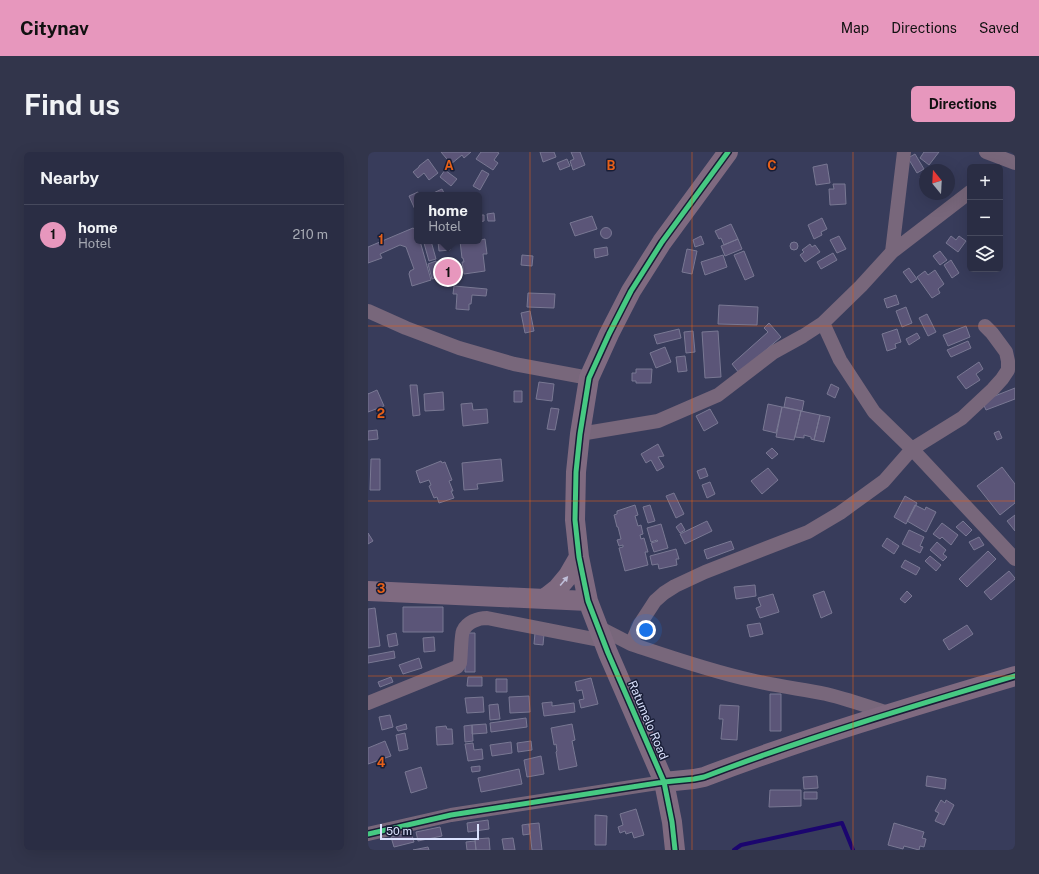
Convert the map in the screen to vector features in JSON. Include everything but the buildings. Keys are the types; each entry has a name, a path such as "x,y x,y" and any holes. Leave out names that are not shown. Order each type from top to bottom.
{"street":[{"name":"Ratumelo Road","path":"675,850 672,822 664,782 588,601 579,557 575,520 576,472 580,434 589,378 609,334 631,291 662,242 728,152"},
{"path":"892,252 904,152"},
{"path":"986,152 1010,163"},
{"path":"580,434 658,421 718,395 774,352 823,324 892,252 967,194"},
{"path":"368,311 406,328 459,348 514,364 589,378"},
{"path":"823,324 840,360 874,412 912,449 1015,559"},
{"path":"631,644 640,624 655,601 664,593 699,575 808,532 834,517 884,481 912,449 962,418 993,389 1008,370 1006,352 985,326"},
{"path":"544,599 558,588 568,576 579,557"},
{"path":"368,591 588,601"},
{"path":"368,703 458,667 460,663 462,631 473,621 480,618 487,618 601,634 722,673 794,689 826,694 888,713"},
{"path":"368,834 451,815 664,782 694,779 888,713 1015,676"}],"waterway":[{"path":"734,850 741,845 842,823 853,850"}],"cycle path":[{"path":"675,850 672,822 664,782 608,653 588,601 579,557 575,520 576,472 580,434 589,378 609,334 631,291 662,242 728,152"},
{"path":"368,834 451,815 704,777 820,736 897,711 1015,676"}],"place":[{"name":"home","path":"448,272"}]}
